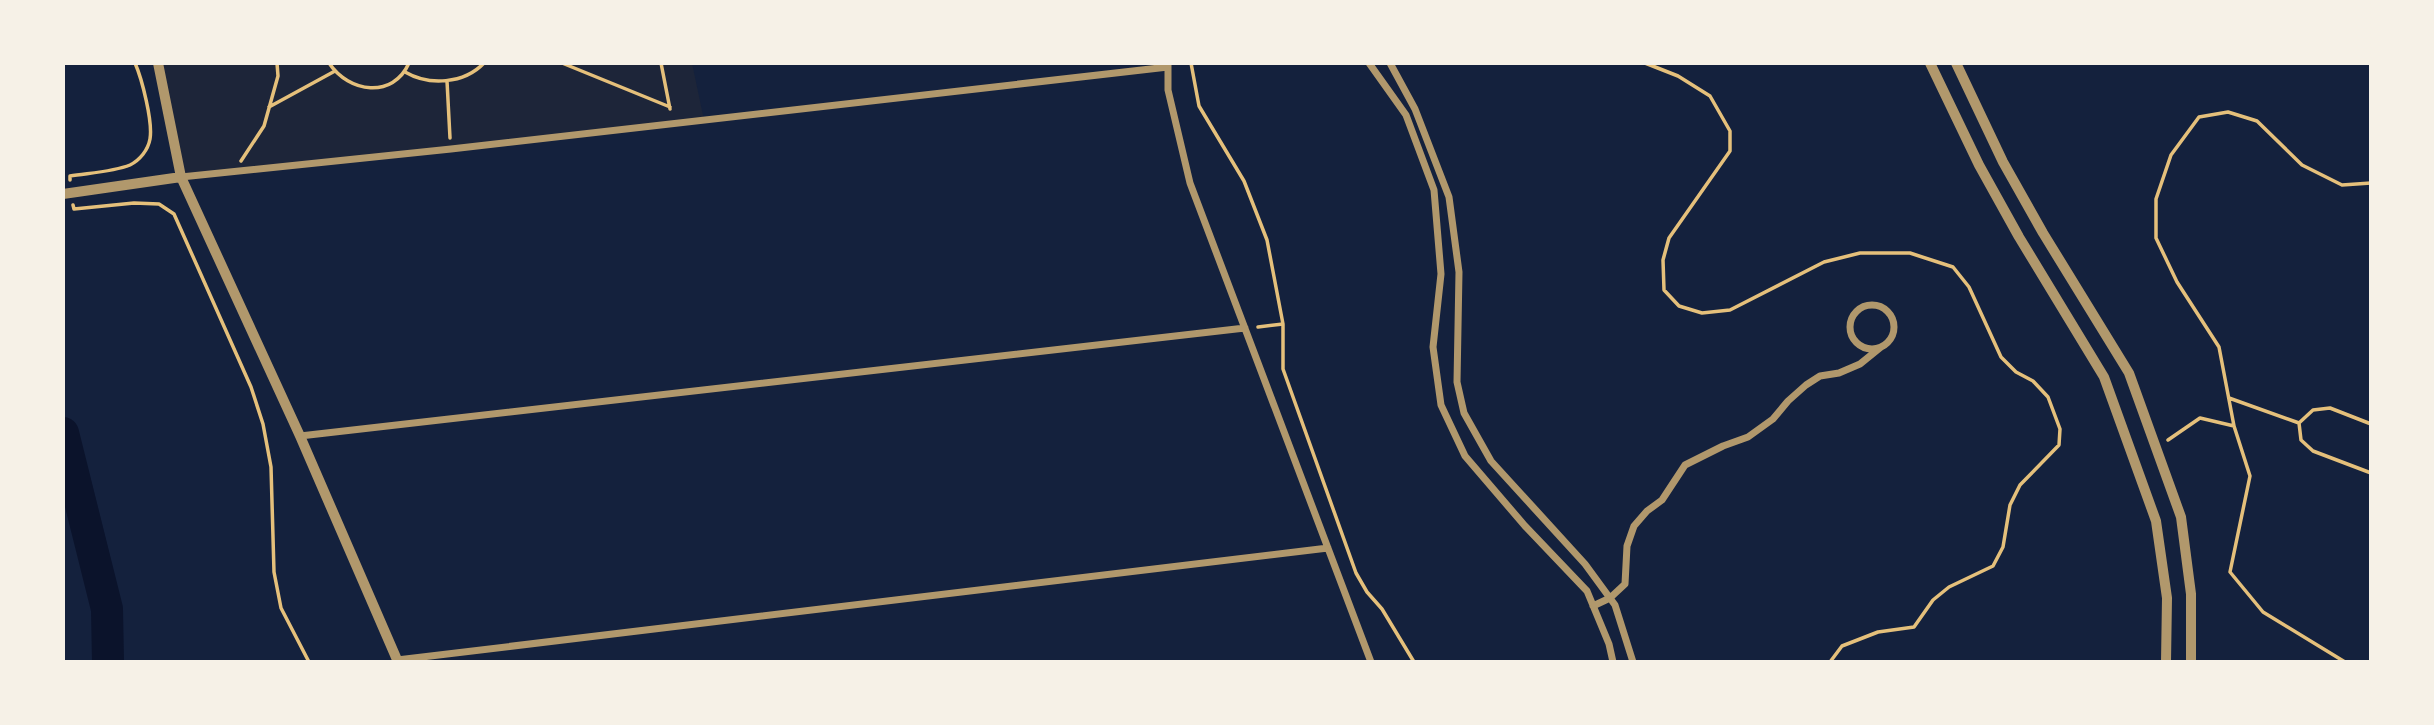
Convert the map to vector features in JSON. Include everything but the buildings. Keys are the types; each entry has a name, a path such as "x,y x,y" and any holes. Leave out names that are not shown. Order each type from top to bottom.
{"street":[{"path":"158,63 181,177 300,436 397,661 1328,548"},
{"path":"1369,63 1406,115 1434,190 1441,274 1433,347 1441,405 1465,456 1525,526 1587,591 1609,644 1613,662"},
{"path":"1390,63 1415,109 1449,198 1459,272 1457,382 1464,413 1491,461 1585,564 1615,605 1633,662"},
{"path":"1930,63 1979,165 2019,237 2104,377 2156,520 2167,598 2166,662"},
{"path":"1956,63 2003,162 2129,373 2180,517 2191,594 2190,662"},
{"path":"64,194 181,177 451,149 1168,65 1168,90 1190,183 1371,662"},
{"path":"1593,607 1610,598 1625,584 1628,546 1634,526 1647,511 1662,500 1685,465 1723,446 1748,438 1773,419 1806,385 1820,376 1839,373 1860,364 1881,347 1892,335 1893,319 1887,311 1880,306 1862,307 1851,319 1849,328 1852,337 1864,348 1881,347"},
{"path":"300,436 1245,328"}],"path":[{"path":"70,176 129,166 138,160 146,149 150,138 150,125 135,63"},
{"path":"242,170 241,159 264,126 278,76 276,63"},
{"path":"329,63 347,81 362,89 394,82 405,72 409,63"},
{"path":"405,72 416,78 447,81 464,76 484,63"},
{"path":"562,63 670,107"},
{"path":"661,63 673,123"},
{"path":"1191,63 1199,106 1244,181 1267,240 1283,324 1283,369 1356,573 1367,592 1382,609 1414,662"},
{"path":"269,107 335,71"},
{"path":"447,81 451,149"},
{"path":"2345,662 2263,612 2230,572 2250,476 2234,426 2219,347 2177,282 2156,238 2156,199 2171,155 2199,117 2228,112 2257,121 2302,165 2342,186 2371,183"},
{"path":"74,209 134,203 159,204 174,214 251,387 263,424 271,467 274,572 281,608 309,662"},
{"path":"1245,328 1283,324"},
{"path":"2229,398 2299,424"},
{"path":"2299,424 2313,410 2330,408 2371,424"},
{"path":"2157,447 2200,418 2234,426"},
{"path":"2299,424 2301,440 2313,451 2371,473"}],"shaded area":[{"path":"158,63 692,63 704,120 181,177"}],"waterway":[{"path":"63,433 107,609 108,662"}]}
